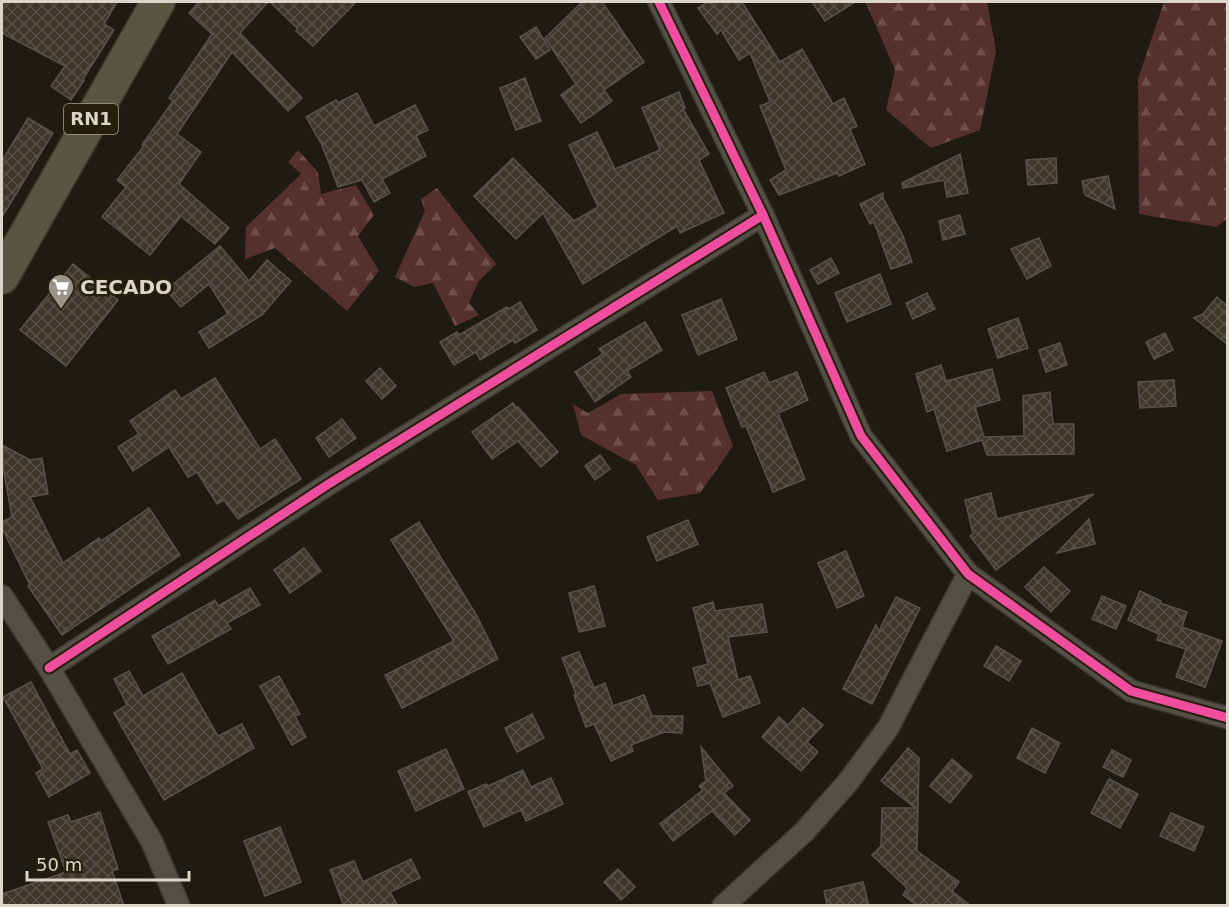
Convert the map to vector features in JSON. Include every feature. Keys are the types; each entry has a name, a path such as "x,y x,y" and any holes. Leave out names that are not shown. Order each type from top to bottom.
{"highway":[{"name":"RN1","path":"2,277 13,242 158,2"}],"street":[{"path":"661,2 763,215 861,436 968,574 1131,692 1227,718"},
{"path":"49,668 327,484 763,215"},
{"path":"723,906 804,832 848,782 888,728 968,574"},
{"path":"2,596 49,668 152,842 179,906"}],"green space":[{"path":"987,2 996,51 980,130 931,148 886,110 895,70 866,3"},
{"path":"1164,2 1227,2 1227,219 1216,227 1139,214 1138,79"},
{"path":"298,150 318,172 321,194 356,185 374,215 358,236 379,271 347,311 275,248 245,259 246,227 301,174 288,162"},
{"path":"437,188 496,264 478,282 469,303 479,315 455,326 433,283 414,287 395,277 425,211 421,199"},
{"path":"712,391 733,446 700,493 658,500 636,465 581,435 573,404 588,413 621,394"}],"building":[{"path":"2,2 117,2 104,24 114,30 71,100 51,86 65,66 2,33"},
{"path":"199,2 268,2 240,33 302,98 288,111 232,52 177,134 201,152 179,184 229,228 215,244 181,216 150,255 102,217 126,187 117,180 144,146 142,145 173,101 169,98 212,34 189,13"},
{"path":"270,2 356,2 313,46"},
{"path":"582,2 602,2 644,62 604,90 612,101 581,123 561,95 576,84 545,38"},
{"path":"708,2 742,2 780,62 802,49 833,104 844,98 857,126 850,129 865,164 839,176 837,173 779,195 770,180 786,170 760,106 770,102 750,53 739,60 721,30 717,34 698,8"},
{"path":"812,2 855,2 825,21"},
{"path":"536,27 550,50 536,59 520,37"},
{"path":"525,78 541,121 516,130 500,88"},
{"path":"679,92 685,108 683,109 709,154 699,160 724,213 680,233 677,226 583,284 543,213 516,239 474,196 513,158 574,221 598,207 569,145 597,132 615,169 660,150 642,108"},
{"path":"357,93 374,126 415,105 428,130 416,136 426,156 382,179 390,193 374,202 362,180 338,187 322,145 306,117 336,100 338,103"},
{"path":"28,118 53,133 2,217 2,161"},
{"path":"960,154 968,193 947,197 944,180 903,188 902,183"},
{"path":"1056,158 1057,183 1028,185 1026,160"},
{"path":"1108,176 1115,209 1085,195 1082,181"},
{"path":"883,193 883,198 903,236 912,262 891,269 874,222 870,224 860,204"},
{"path":"960,215 965,234 943,240 939,221"},
{"path":"1039,238 1051,266 1027,279 1011,249"},
{"path":"220,246 249,281 267,260 291,281 262,315 209,348 199,332 228,314 209,284 181,307 166,290"},
{"path":"831,258 839,273 818,284 810,270"},
{"path":"73,264 118,300 66,366 20,330"},
{"path":"880,274 891,304 847,322 835,293"},
{"path":"927,293 935,309 913,319 906,303"},
{"path":"1217,297 1227,306 1227,344 1194,318 1203,314"},
{"path":"721,299 737,339 698,355 682,315"},
{"path":"520,302 537,330 515,343 513,340 480,360 476,352 454,365 440,342 457,332 459,335"},
{"path":"1018,318 1028,348 998,358 988,329"},
{"path":"645,322 662,350 627,371 631,377 595,402 575,372 603,354 599,349"},
{"path":"1165,333 1173,350 1154,359 1146,342"},
{"path":"1060,343 1067,365 1046,372 1039,350"},
{"path":"941,365 946,381 992,369 1000,400 975,407 984,437 1024,436 1023,396 1050,392 1053,424 1074,424 1074,454 987,455 982,440 947,451 934,409 927,412 916,374"},
{"path":"380,368 396,386 382,399 366,381"},
{"path":"764,372 769,383 797,372 808,400 778,413 805,479 773,492 746,426 742,427 726,388"},
{"path":"215,378 260,449 275,439 301,479 238,519 224,500 217,504 197,472 188,477 169,447 133,471 118,447 139,434 130,421 175,390 181,399"},
{"path":"1174,380 1176,406 1140,408 1138,382"},
{"path":"513,403 558,452 541,467 518,441 492,459 472,432"},
{"path":"342,419 356,438 329,457 316,438"},
{"path":"2,445 30,460 42,458 48,494 30,497 63,563 99,538 101,541 149,508 180,555 62,635 28,586 30,585 2,528 2,522 12,517 2,461"},
{"path":"600,455 610,469 595,480 585,466"},
{"path":"991,493 997,519 1094,494 996,570 970,536 973,534 965,500"},
{"path":"1089,519 1095,544 1057,553"},
{"path":"688,520 698,544 657,561 647,537"},
{"path":"419,522 477,616 498,659 402,708 385,675 454,641 391,540"},
{"path":"304,548 321,571 290,593 274,570"},
{"path":"846,551 864,596 837,608 818,563"},
{"path":"1044,567 1070,591 1051,612 1025,587"},
{"path":"594,586 605,626 579,632 569,593"},
{"path":"250,588 260,605 227,623 231,629 168,664 152,636 215,600 218,606"},
{"path":"1140,591 1161,601 1160,603 1187,612 1182,627 1222,641 1205,687 1176,677 1186,649 1157,640 1159,634 1128,620"},
{"path":"1102,596 1126,606 1116,629 1092,619"},
{"path":"896,597 920,608 872,704 843,689 876,625 879,631"},
{"path":"713,602 715,611 762,604 767,632 728,637 738,680 750,676 760,703 723,717 710,683 698,686 693,668 708,664 693,608"},
{"path":"996,646 1021,661 1009,681 984,666"},
{"path":"579,652 594,688 605,683 613,706 644,695 652,716 683,716 682,733 664,732 631,745 633,751 611,761 594,724 586,727 562,658"},
{"path":"129,671 143,696 182,673 218,736 242,724 254,748 164,800 114,713 127,705 114,679"},
{"path":"279,676 300,714 295,716 306,737 292,745 260,686"},
{"path":"31,682 70,754 77,750 90,773 49,797 36,773 43,769 3,697"},
{"path":"803,708 823,725 807,742 818,752 801,771 762,737 779,717 788,725"},
{"path":"532,714 544,738 517,752 505,728"},
{"path":"1032,728 1060,743 1045,773 1017,758"},
{"path":"701,747 733,786 724,793 750,820 735,835 712,811 673,841 660,824 703,790 699,786 706,781"},
{"path":"908,748 919,758 917,851 959,882 952,891 971,906 918,906 903,895 907,888 872,855 881,846 882,808 915,808 881,781"},
{"path":"446,749 464,789 416,811 398,771"},
{"path":"1112,750 1131,760 1123,777 1103,767"},
{"path":"952,759 972,776 950,803 930,786"},
{"path":"523,770 531,787 551,778 563,804 526,821 521,810 484,827 468,792 486,784 488,786"},
{"path":"1109,779 1138,794 1120,828 1091,813"},
{"path":"100,812 118,869 112,871 124,906 2,906 2,894 66,872 48,822 68,815 71,822"},
{"path":"1171,813 1204,827 1194,851 1160,836"},
{"path":"280,827 301,882 265,896 244,841"},
{"path":"411,859 420,878 390,892 398,906 344,906 330,870 354,861 363,882"},
{"path":"618,869 635,887 621,900 604,882"},
{"path":"863,882 869,906 827,906 824,891"}],"cycle path":[{"path":"659,2 763,215 861,436 968,574 1131,691 1228,718"},
{"path":"49,668 327,485 763,215"}],"place":[{"name":"CECADO","path":"61,310"}]}
